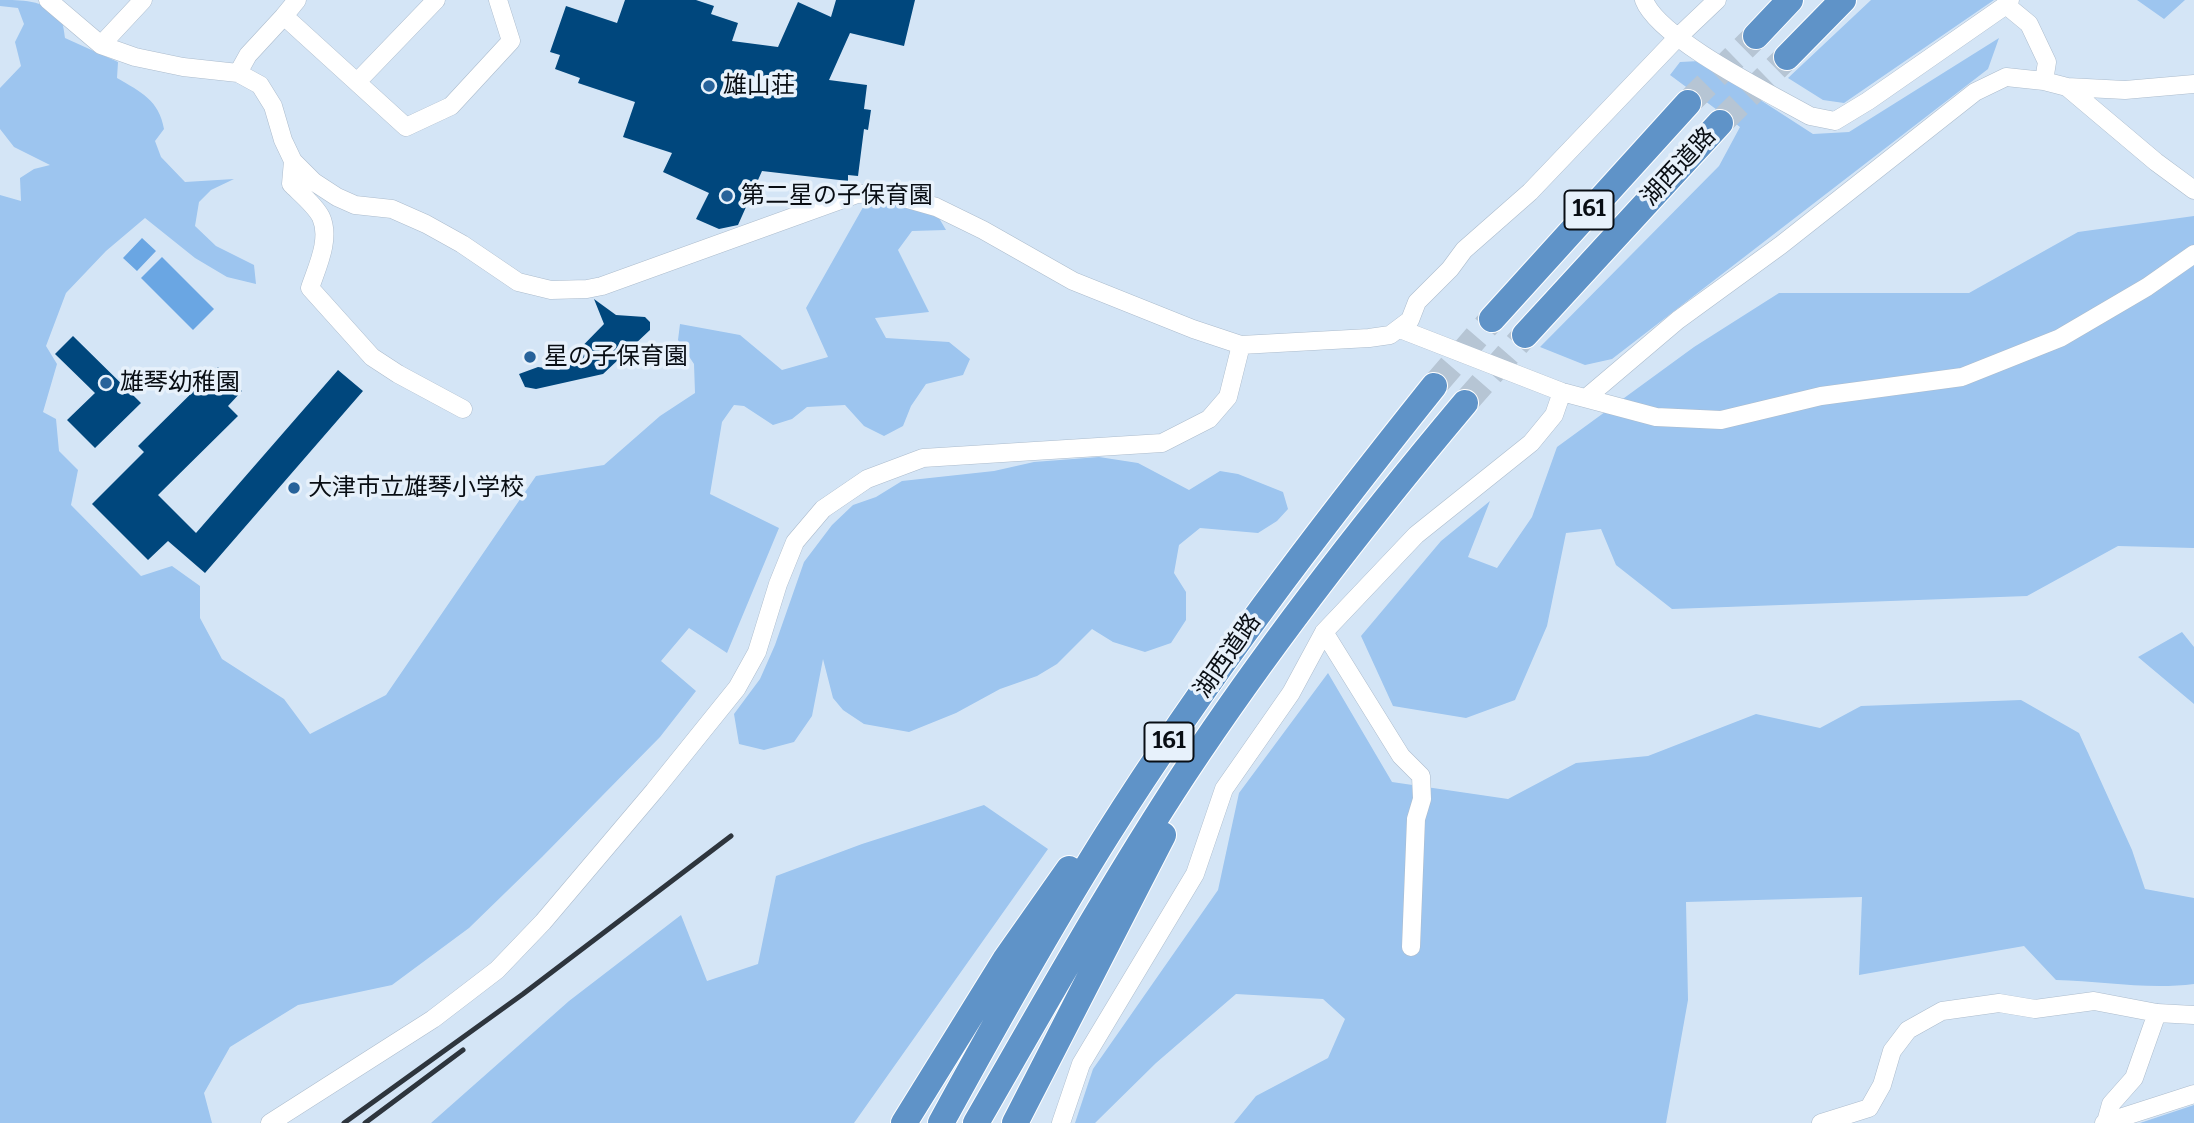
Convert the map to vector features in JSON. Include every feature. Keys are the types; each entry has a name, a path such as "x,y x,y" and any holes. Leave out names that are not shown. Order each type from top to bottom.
{"highway":[{"path":"1756,36 1790,0"},
{"path":"1787,57 1843,0"},
{"name":"湖西道路","path":"1492,319 1688,103"},
{"name":"湖西道路","path":"1525,335 1720,123"},
{"name":"湖西道路","path":"941,1123 1000,1016 1107,835 1181,723 1304,550 1434,386"},
{"name":"湖西道路","path":"976,1123 1134,852 1186,771 1338,559 1465,404"},
{"path":"1014,1123 1183,796 1246,687"},
{"path":"904,1123 1005,960 1127,791 1181,723"}],"street":[{"path":"101,45 143,0"},
{"path":"238,73 248,55 297,0"},
{"path":"357,82 436,0"},
{"path":"284,16 406,127 450,106 510,41 498,0"},
{"path":"1644,0 1648,9 1677,38 1810,116 1835,121 1868,102 2008,3 2029,24 2047,62 2044,81"},
{"path":"52,1 101,45 135,57 183,67 238,73 260,85 274,106 283,139 293,161 314,181 337,197 355,205 392,209 415,219 462,244 518,282 551,289 587,289 602,286 857,194 887,194 936,207 983,230 1073,281 1122,303 1241,345 1369,338 1390,335 1400,329 1410,320 1418,302 1450,269 1464,250 1530,192 1677,38 1717,0"},
{"path":"1586,398 1678,320 1781,245 1975,92 2006,77 2044,81 2067,87 2125,90 2194,84"},
{"path":"2067,87 2156,162 2194,190"},
{"path":"293,161 291,184 321,216 324,232 322,249 310,288 372,356 398,374 463,409"},
{"path":"1400,329 1586,398 1656,417 1721,420 1821,396 1962,377 2060,338 2147,287 2194,254"},
{"path":"270,1123 433,1019 497,970 543,922 737,688 757,652 778,583 795,542 823,509 867,479 923,458 1162,443 1209,419 1228,397 1241,345"},
{"path":"1061,1123 1081,1064 1195,874 1224,789 1291,694 1324,632 1416,535 1531,443 1554,415 1562,391"},
{"path":"1324,632 1401,756 1421,776 1422,799 1416,819 1411,947"},
{"path":"1821,1123 1869,1108 1882,1085 1892,1051 1908,1030 1942,1012 1999,1003 2035,1009 2094,1001 2157,1013 2194,1015"},
{"path":"2105,1123 2111,1104 2134,1078 2157,1013"},
{"path":"2105,1123 2194,1094"}],"shaded area":[{"path":"0,0 24,1 46,7 60,18 65,38 118,62 117,78 148,98 158,111 164,129 155,141 161,157 185,182 234,179 211,190 199,202 195,226 216,246 254,265 256,284 227,277 195,258 145,218 106,251 66,293 46,346 57,364 43,412 56,419 59,451 78,470 71,505 141,576 172,566 200,586 200,618 222,659 284,699 310,734 386,695 536,476 604,465 660,416 695,393 694,364 678,340 680,324 740,335 782,370 828,357 806,308 866,202 897,203 936,213 946,230 912,231 898,250 929,312 875,318 886,338 949,342 970,359 963,375 926,384 911,406 903,426 884,436 864,426 845,405 807,407 792,419 773,425 744,406 734,405 722,422 710,494 779,528 727,653 689,628 661,661 696,691 660,737 469,928 392,985 298,1005 230,1047 204,1093 212,1123 0,1123 0,195 21,201 20,178 34,169 50,165 14,147 0,129 0,88 21,66 15,42 24,24 18,8 0,6"},
{"path":"1871,0 1994,0 1844,103 1823,100 1788,78"},
{"path":"2137,0 2185,0 2164,19"},
{"path":"1999,38 1988,69 1612,359 1585,365 1540,347 1719,166 1740,127 1670,75 1680,62 1700,61 1813,134 1849,132"},
{"path":"2194,216 2194,548 2118,546 2027,596 1672,609 1616,565 1601,529 1566,533 1547,626 1515,700 1466,718 1393,706 1361,636 1441,541 1490,501 1468,557 1497,568 1532,517 1557,447 1694,347 1779,293 1969,293 2078,232"},
{"path":"142,238 156,251 137,271 123,258"},
{"path":"162,257 214,309 193,330 141,278"},
{"path":"1099,457 1138,463 1189,490 1220,471 1238,474 1283,492 1288,509 1277,521 1258,533 1200,528 1179,545 1174,573 1186,592 1186,620 1171,643 1145,652 1113,642 1092,629 1057,664 1037,676 1000,689 956,713 909,732 864,724 843,710 833,698 823,659 812,716 794,742 764,750 739,744 734,714 760,679 804,562 832,525 853,505 876,497 902,481 994,471 1034,462"},
{"path":"2182,632 2194,647 2194,704 2138,657"},
{"path":"1328,673 1392,782 1508,799 1576,763 1648,756 1756,714 1820,728 1861,706 2021,700 2079,733 2132,850 2145,889 2194,898 2194,984 2142,986 2056,980 2024,946 1859,975 1862,897 1686,902 1688,1000 1666,1123 1234,1123 1256,1096 1328,1058 1345,1019 1323,999 1236,994 1156,1063 1095,1123 1075,1123 1093,1069 1218,890 1239,793"},
{"path":"984,805 1048,849 854,1123 431,1123 569,1001 681,915 707,981 758,964 776,876 862,844"},
{"path":"2194,1105 2194,1123 2140,1123"}],"building":[{"path":"625,0 696,0 714,6 711,14 738,23 732,41 778,47 798,2 831,17 836,0 915,0 904,46 850,33 829,80 867,85 864,109 871,110 868,130 864,129 858,176 848,175 848,181 762,171 738,225 719,229 696,219 709,193 663,172 672,153 623,137 635,102 578,83 580,78 555,69 560,55 550,52 566,6 617,23"},
{"path":"594,299 616,315 645,317 650,322 650,330 603,374 536,389 525,387 519,374 538,367 559,370 604,324"},
{"path":"73,336 141,403 95,448 67,420 95,393 55,354"},
{"path":"218,367 242,391 228,406 238,416 158,495 196,533 338,370 363,391 205,573 168,541 148,560 92,504 144,452 138,446"}],"tunnel":[{"path":"1688,103 1756,36"},
{"path":"1720,123 1787,57"},
{"path":"1434,386 1492,319"},
{"path":"1465,403 1525,335"}],"railway":[{"path":"344,1123 523,994 731,836"},
{"path":"365,1123 463,1050"}],"place":[{"name":"雄山荘","path":"709,86"},
{"name":"第二星の子保育園","path":"727,196"},
{"name":"星の子保育園","path":"530,357"},
{"name":"雄琴幼稚園","path":"106,383"},
{"name":"大津市立雄琴小学校","path":"294,488"}]}
